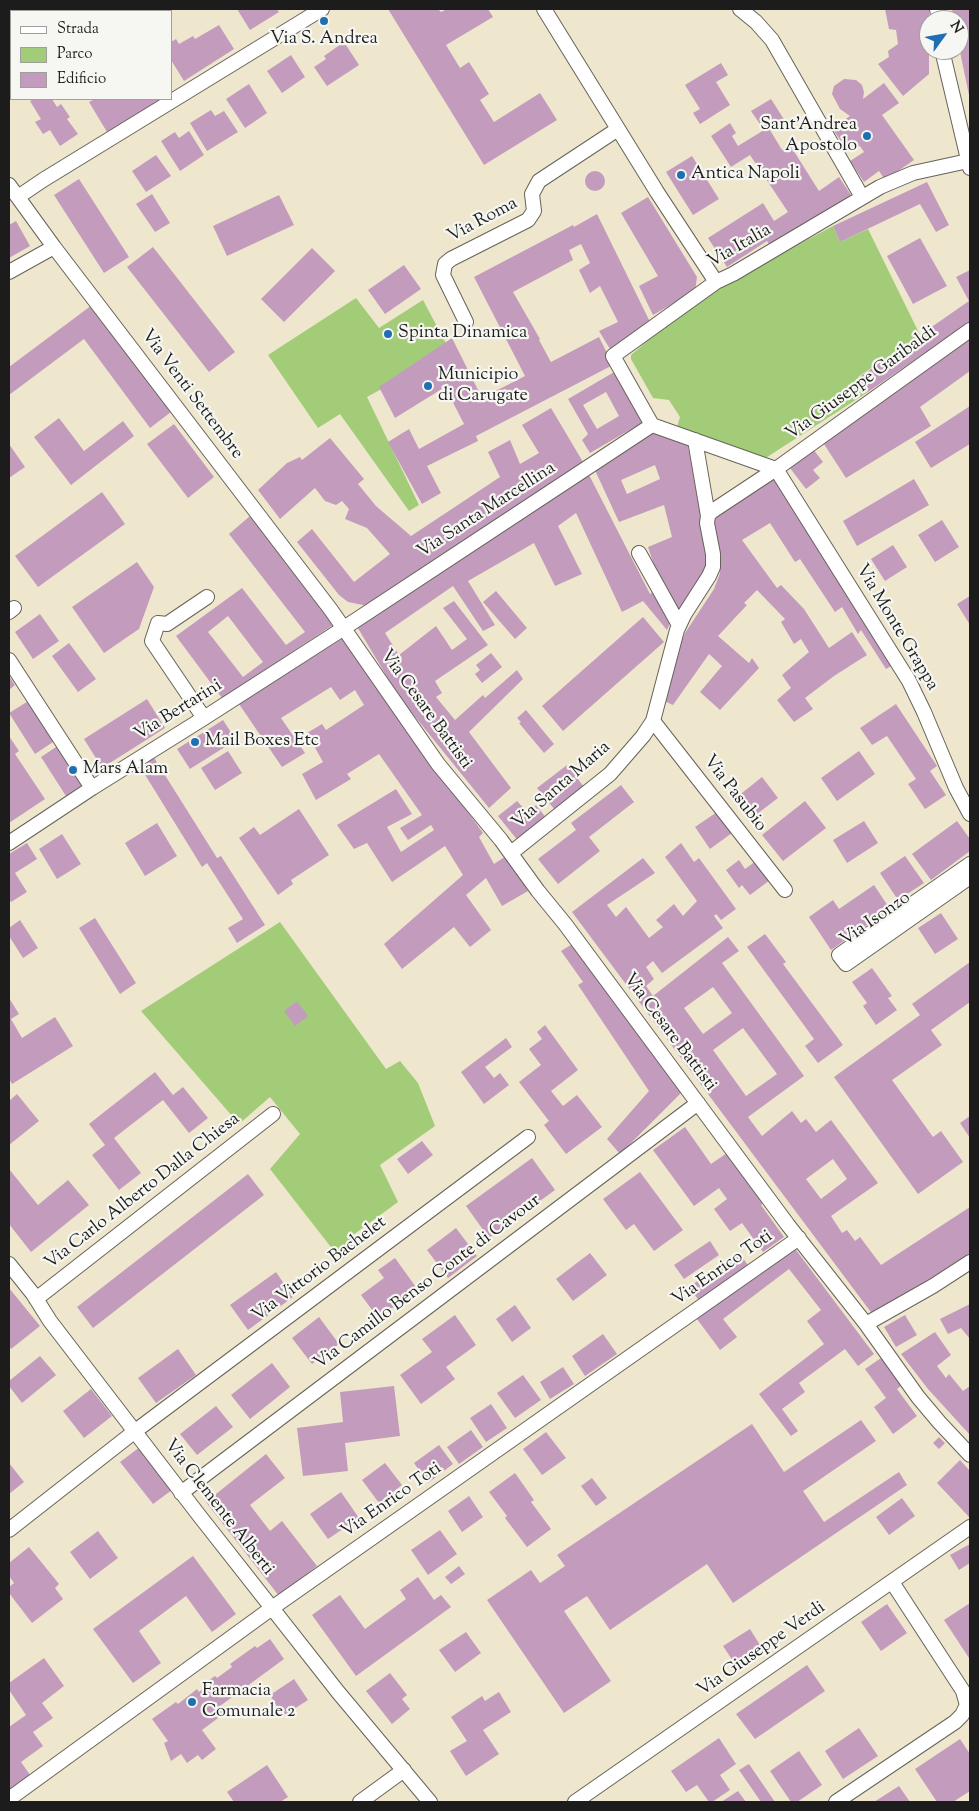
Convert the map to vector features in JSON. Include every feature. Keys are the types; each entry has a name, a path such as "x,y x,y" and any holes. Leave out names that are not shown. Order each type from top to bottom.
{"street":[{"path":"18,197 322,9"},
{"path":"544,9 657,192 716,282"},
{"path":"740,9 756,22 772,40 862,197"},
{"path":"944,60 969,166"},
{"name":"Via Roma","path":"466,322 443,275 445,264 451,259 528,220 534,211 532,194 539,180 618,129"},
{"name":"Via Italia","path":"652,425 614,356 716,282 885,184 906,176 969,166"},
{"name":"Via Venti Settembre","path":"9,185 54,247 344,628"},
{"path":"9,272 54,247"},
{"name":"Via Giuseppe Garibaldi","path":"776,469 970,330"},
{"path":"652,425 776,469"},
{"name":"Via Santa Marcellina","path":"344,628 652,425"},
{"name":"Via Santa Maria","path":"511,853 610,774 654,721 679,625 709,576 712,567 713,554 707,523 708,516 694,440"},
{"path":"708,516 776,469"},
{"name":"Via Monte Grappa","path":"776,469 909,681 956,788 970,814"},
{"path":"640,553 679,625"},
{"path":"204,718 152,641 158,623 168,624 207,597"},
{"name":"Via Bertarini","path":"9,843 344,628"},
{"name":"Via Cesare Battisti","path":"344,628 438,764 511,853 799,1238 866,1324 922,1402 970,1455"},
{"path":"9,660 92,788"},
{"name":"Via Pasubio","path":"654,721 785,890"},
{"name":"Via Isonzo","path":"970,864 839,956 846,964 970,877"},
{"name":"Via Camillo Benso Conte di Cavour","path":"181,1493 698,1103"},
{"name":"Via Carlo Alberto Dalla Chiesa","path":"36,1299 273,1114"},
{"name":"Via Vittorio Bachelet","path":"9,1530 134,1432 528,1137"},
{"name":"Via Enrico Toti","path":"9,1799 272,1608 799,1238"},
{"path":"866,1324 933,1286 970,1262"},
{"name":"Via Clemente Alberti","path":"9,1264 181,1493 338,1692 430,1802"},
{"name":"Via Giuseppe Verdi","path":"575,1802 970,1527"},
{"path":"836,1802 955,1722 962,1715 967,1705 964,1691 892,1582"},
{"path":"360,1802 404,1770"}],"green space":[{"path":"833,226 840,242 868,229 920,335 858,377 868,392 764,459 677,427 680,417 669,400 653,398 631,359 631,355 676,316 719,287"},
{"path":"356,298 379,328 423,300 450,351 367,397 419,505 409,511 340,414 318,428 268,355"},
{"path":"280,922 386,1069 400,1061 418,1083 435,1126 380,1165 398,1202 353,1235 361,1246 341,1260 270,1169 300,1134 270,1097 239,1124 141,1011"}],"building":[{"path":"44,9 84,9 82,10"},
{"path":"237,9 277,9 279,12 250,30"},
{"path":"388,9 438,9 441,12 447,9 488,9 493,17 446,45 460,68 469,62 489,94 480,100 494,122 540,93 557,120 484,165"},
{"path":"885,9 929,9 919,10 919,60 929,60 929,74 903,96 878,64 889,57 888,51 898,44 896,30 889,29"},
{"path":"970,9 970,100 962,60 969,60 969,10 952,10"},
{"path":"219,25 234,49 184,81 172,62 172,41 176,39 179,44 193,36 195,39"},
{"path":"344,42 359,65 327,86 314,67 326,59 324,56"},
{"path":"291,55 305,77 282,93 267,71"},
{"path":"721,63 728,75 716,82 730,105 700,124 693,113 700,109 685,85"},
{"name":"Sant'Andrea Apostolo","path":"844,79 856,80 862,85 863,99 884,83 899,103 882,115 914,160 885,180 879,171 864,182 850,161 864,152 860,146 855,149 851,143 845,147 832,128 850,116 840,109 832,94 834,86"},
{"path":"249,84 267,113 245,128 226,99"},
{"path":"771,99 785,121 770,130 782,150 790,145 819,191 839,177 851,195 771,247 767,241 727,267 708,238 763,203 774,221 788,212 750,155 731,167 711,136 730,123 736,133 732,136 738,146 764,130 751,111"},
{"path":"53,100 57,107 61,104 70,117 67,119 78,134 60,146 50,130 43,134 35,122 41,119 30,101"},
{"path":"93,100 159,100 107,132 89,102"},
{"path":"211,110 215,116 224,111 238,132 207,151 190,123"},
{"path":"189,131 204,155 180,171 161,141 175,132 179,138"},
{"path":"156,155 171,176 146,192 132,171"},
{"path":"692,156 719,199 693,215 666,172"},
{"path":"595,171 602,174 605,181 602,188 595,191 588,188 585,181 588,174"},
{"path":"79,179 129,257 104,273 54,195"},
{"path":"927,182 949,225 936,232 920,204 840,242 833,226"},
{"path":"152,194 170,223 155,232 136,204"},
{"path":"279,195 294,225 227,256 213,226"},
{"path":"648,197 697,277 695,291 653,315 639,286 658,276 621,213"},
{"path":"597,214 652,326 610,349 599,331 618,322 600,286 590,293 579,270 590,263 581,244 569,250 573,260 513,292 551,362 599,337 613,365 476,436 478,441 427,466 441,493 422,504 388,442 409,429 419,449 464,424 445,387 395,418 379,387 452,338 482,398 525,376 474,277"},
{"path":"16,221 30,246 9,258 9,225"},
{"path":"920,238 947,286 913,304 887,256"},
{"path":"153,247 235,352 209,372 127,267"},
{"path":"312,248 335,271 284,322 261,299"},
{"path":"404,265 421,289 385,314 368,290"},
{"path":"970,270 970,322 868,392 858,378 969,301 956,277"},
{"path":"92,305 171,412 150,428 84,339 9,395 9,367"},
{"path":"970,333 970,371 920,407 931,426 846,478 822,441"},
{"path":"616,371 645,421 590,453 582,440 588,434 568,399","holes":["606,392 619,416 597,429 583,405"]},
{"path":"970,406 970,444 931,468 915,442"},
{"path":"551,408 583,462 368,606 348,602 339,595 297,542 312,529 354,582 390,554 367,528 345,519 349,509 342,501 336,505 325,501 315,488 280,519 258,490 287,463 300,457 302,460 330,438 364,479 358,484 376,506 411,536 500,477 488,452 510,440 520,464 539,453 522,425"},
{"path":"59,418 84,451 123,421 134,436 71,485 34,437"},
{"path":"174,424 214,477 188,498 147,444"},
{"path":"652,430 687,442 711,563 681,612 676,609 656,571 648,547 672,537 664,505 619,522 593,466","holes":["655,465 660,479 627,494 621,480"]},
{"path":"9,444 25,467 9,478"},
{"path":"813,449 823,462 813,470 820,478 806,489 790,468"},
{"path":"587,471 650,594 654,591 672,618 667,630 643,601 622,612 576,513 558,526 582,574 555,586 534,543 468,581 495,625 483,631 453,586 385,633 399,655 436,626 452,650 467,639 443,608 454,601 488,645 435,681 442,693 436,697 455,720 483,695 485,698 517,670 523,679 469,732 511,788 489,808 399,697 356,625"},
{"path":"776,477 896,663 886,669 861,630 858,634 842,607 835,612 800,559 795,562 770,523 742,540 777,588 781,585 804,609 829,648 852,632 867,655 834,676 805,698 813,709 794,722 777,700 791,688 782,675 809,652 801,639 794,644 781,622 785,619 757,590 744,603 747,605 718,636 749,663 752,658 759,668 720,710 700,692 722,666 709,654 673,705 664,701 671,667 685,633 714,589 720,573 714,517"},
{"path":"914,479 929,505 857,546 843,521"},
{"path":"102,492 125,524 38,587 15,556"},
{"path":"250,516 333,625 222,698 176,636 242,588 286,645 305,632 229,534","holes":["228,616 263,662 243,677 208,632"]},
{"path":"942,520 959,547 935,562 918,535"},
{"path":"893,545 907,567 885,581 871,559"},
{"path":"137,562 154,587 139,629 104,653 72,607"},
{"path":"496,591 527,628 515,639 483,602"},
{"path":"970,596 970,625 957,604"},
{"path":"40,614 59,641 33,659 15,632"},
{"path":"643,617 664,642 563,731 542,706"},
{"path":"345,637 483,833 479,837 494,864 506,856 528,891 502,906 486,878 466,895 491,930 470,947 454,927 402,969 384,944 463,875 445,846 392,882 367,843 354,849 337,825 396,789 412,814 387,827 401,852 434,830 431,825 408,840 400,828 422,815 379,754 347,774 351,779 316,800 302,774 323,762 307,733 322,724 326,730 364,705 355,690 340,700 331,687 281,718 305,753 282,767 239,704"},
{"path":"69,643 96,679 78,692 52,656"},
{"path":"491,653 502,667 482,683 475,674 480,670 476,665"},
{"path":"9,676 15,685 9,690"},
{"path":"147,699 165,728 102,768 84,739"},
{"path":"30,700 56,740 35,754 9,713"},
{"path":"896,704 937,766 930,771 946,795 925,809 908,784 916,779 887,736 872,745 860,728"},
{"path":"526,710 554,744 544,753 519,723 521,722 517,718"},
{"path":"223,720 236,740 190,769 177,749"},
{"path":"9,736 19,751 15,754 45,799 9,823"},
{"path":"59,745 85,783 66,796 41,757"},
{"path":"228,751 242,773 215,790 201,768"},
{"path":"859,751 875,774 837,801 821,778"},
{"path":"153,756 217,858 221,856 265,925 237,943 228,928 243,919 207,863 202,867 139,765"},
{"path":"567,765 584,787 555,810 537,788"},
{"path":"762,777 778,798 753,817 737,797"},
{"path":"621,785 634,802 589,837 600,851 558,884 538,859 576,830 571,823"},
{"path":"517,801 527,812 536,805 547,819 519,842 498,816"},
{"path":"805,801 826,828 783,861 762,835"},
{"path":"299,809 329,855 291,880 293,884 278,895 239,838 254,827 260,835"},
{"path":"717,812 732,833 710,849 695,827"},
{"path":"864,821 878,843 847,863 833,840"},
{"path":"957,821 970,839 970,851 931,880 912,854"},
{"path":"157,823 177,856 145,876 125,843"},
{"path":"62,834 81,864 57,879 39,849"},
{"path":"27,843 37,859 15,873 27,892 11,902 9,899 9,854"},
{"path":"681,843 694,862 699,858 736,909 721,920 716,914 714,916 723,928 662,973 653,961 646,967 654,979 646,986 653,996 728,937 739,951 722,963 804,1076 748,1117 762,1136 792,1111 801,1123 806,1119 816,1132 831,1120 878,1183 831,1216 842,1233 847,1230 855,1241 860,1237 881,1265 970,1207 970,1253 873,1315 572,912 643,858 655,873 607,905 616,917 626,907 649,938 663,927 656,920 674,904 683,916 697,901 665,857","holes":["713,987 732,1013 703,1034 684,1008","743,1028 777,1074 746,1096 713,1050","833,1159 847,1179 821,1199 806,1179"]},
{"path":"905,856 924,883 898,900 880,873"},
{"path":"739,860 745,869 756,861 770,880 750,895 742,885 739,888 726,870"},
{"path":"874,885 890,909 831,950 809,917 833,900 839,909"},
{"path":"941,913 958,939 935,954 918,928"},
{"path":"95,918 136,983 120,994 79,928"},
{"path":"20,920 38,948 23,958 9,936 9,928"},
{"path":"765,934 786,962 783,964 843,1045 818,1063 805,1046 814,1039 747,947"},
{"path":"574,943 683,1091 620,1154 607,1139 649,1091 578,985 583,982 561,951"},
{"path":"970,962 970,1002 931,1030 942,1045 892,1080 933,1137 941,1131 963,1162 918,1194 834,1077 920,1015 912,1004"},
{"path":"872,968 892,996 888,998 897,1010 876,1025 863,1006 867,1003 852,982"},
{"path":"9,998 19,1014 11,1019 22,1038 55,1017 73,1046 12,1084 9,1079"},
{"path":"297,1001 308,1016 295,1026 284,1011"},
{"path":"545,1025 578,1070 551,1091 563,1106 577,1095 602,1127 566,1154 544,1125 549,1121 519,1082 541,1065 529,1049 542,1039 537,1032"},
{"path":"506,1038 512,1047 485,1067 494,1078 500,1073 509,1085 484,1104 461,1072"},
{"path":"155,1072 173,1095 183,1087 208,1118 189,1133 163,1100 114,1138 141,1173 119,1190 92,1155 105,1145 89,1124"},
{"path":"17,1094 39,1121 9,1145 9,1101"},
{"path":"970,1116 970,1138 960,1123"},
{"path":"685,1127 711,1164 727,1153 763,1203 761,1205 784,1237 763,1252 742,1223 730,1231 714,1209 727,1199 719,1188 694,1206 653,1150"},
{"path":"422,1141 433,1155 408,1174 397,1159"},
{"path":"532,1158 555,1190 489,1238 466,1206"},
{"path":"9,1169 38,1205 68,1180 89,1205 31,1252 9,1224"},
{"path":"640,1172 683,1230 654,1251 634,1224 626,1230 603,1199"},
{"path":"248,1174 264,1195 93,1328 77,1307"},
{"path":"456,1228 477,1256 448,1278 427,1250"},
{"path":"710,1241 719,1255 684,1279 674,1265"},
{"path":"793,1246 874,1354 858,1366 845,1349 799,1383 805,1392 782,1409 798,1431 791,1436 759,1394 824,1344 807,1321 821,1310 789,1269 723,1319 737,1337 720,1350 697,1319"},
{"path":"739,1252 749,1267 700,1302 689,1287"},
{"path":"590,1253 607,1275 573,1301 556,1279"},
{"path":"395,1258 418,1290 378,1318 361,1295 384,1278 378,1270"},
{"path":"276,1272 293,1297 248,1330 230,1305"},
{"path":"9,1288 40,1326 11,1349 9,1346"},
{"path":"970,1304 970,1339 961,1328 948,1334 940,1319"},
{"path":"515,1305 531,1328 512,1342 496,1319"},
{"path":"455,1315 476,1345 446,1367 455,1379 421,1404 400,1375 432,1352 422,1339"},
{"path":"905,1315 917,1335 896,1347 884,1327"},
{"path":"319,1317 339,1344 312,1364 292,1338"},
{"path":"935,1332 951,1355 937,1366 946,1378 949,1374 963,1391 970,1386 970,1435 928,1389 901,1354"},
{"path":"603,1334 617,1354 585,1376 572,1356"},
{"path":"178,1349 196,1375 156,1403 138,1378"},
{"path":"40,1356 56,1375 22,1403 9,1386 9,1381"},
{"path":"881,1358 901,1386 897,1389 917,1416 893,1434 874,1407 886,1398 865,1369"},
{"path":"272,1363 290,1387 250,1419 231,1395"},
{"path":"563,1367 574,1384 550,1399 540,1382"},
{"path":"523,1375 541,1400 515,1418 497,1393"},
{"path":"394,1386 400,1436 345,1443 348,1471 303,1476 297,1428 343,1422 340,1392"},
{"path":"91,1389 112,1416 84,1438 63,1411"},
{"path":"491,1404 507,1428 486,1442 470,1418"},
{"path":"216,1406 233,1427 197,1455 180,1434"},
{"path":"861,1420 876,1441 803,1491 824,1522 899,1472 907,1485 733,1603 707,1564 610,1630 587,1596 564,1611 611,1681 564,1713 487,1600 531,1570 540,1583 565,1566 557,1555 752,1424 784,1472"},
{"path":"471,1430 483,1447 459,1464 447,1447"},
{"path":"546,1432 566,1458 542,1475 523,1449"},
{"path":"939,1437 945,1443 939,1449 933,1443"},
{"path":"439,1445 453,1464 428,1483 414,1463"},
{"path":"140,1447 172,1490 153,1504 120,1462"},
{"path":"266,1454 285,1478 250,1505 270,1531 282,1521 317,1566 279,1596 206,1502"},
{"path":"960,1460 970,1471 970,1518 937,1483"},
{"path":"9,1463 24,1482 9,1494"},
{"path":"385,1463 402,1485 379,1503 362,1480"},
{"path":"515,1473 534,1500 531,1502 551,1529 527,1547 505,1518 507,1516 489,1492"},
{"path":"592,1478 607,1498 596,1506 581,1486"},
{"path":"341,1492 359,1518 328,1539 310,1514"},
{"path":"469,1496 483,1517 462,1532 448,1511"},
{"path":"902,1498 915,1516 889,1535 876,1517"},
{"path":"440,1530 457,1554 428,1575 411,1550"},
{"path":"98,1531 118,1558 90,1579 70,1552"},
{"path":"970,1544 970,1563 959,1570 950,1555"},
{"path":"29,1547 59,1584 55,1588 63,1599 32,1623 9,1593 9,1587 14,1583 9,1576 9,1563"},
{"path":"193,1556 236,1614 212,1632 186,1596 139,1631 161,1663 133,1683 93,1629"},
{"path":"459,1566 465,1574 451,1584 445,1577"},
{"path":"418,1577 434,1600 441,1595 451,1607 356,1676 312,1615 340,1595 365,1629 406,1599 400,1590"},
{"path":"970,1603 970,1657 969,1658 944,1620"},
{"path":"887,1604 907,1633 881,1651 861,1622"},
{"path":"750,1629 765,1653 739,1670 723,1646"},
{"path":"466,1632 481,1653 455,1672 439,1650"},
{"path":"270,1639 284,1659 220,1706 225,1713 202,1730 216,1749 202,1760 198,1755 187,1763 181,1754 171,1761 164,1743 168,1741 152,1719 176,1702 178,1704 197,1689 199,1692 207,1686 205,1683 215,1676 217,1678 232,1667 230,1664 255,1646 257,1648"},
{"path":"44,1658 64,1686 42,1703 53,1718 33,1732 43,1746 21,1762 30,1775 9,1790 9,1727 26,1715 9,1690 9,1683"},
{"path":"807,1665 825,1691 755,1739 736,1714"},
{"path":"390,1673 407,1695 402,1699 410,1709 392,1724 366,1691"},
{"path":"294,1679 308,1700 283,1716 270,1695"},
{"path":"499,1692 511,1712 483,1730 499,1754 466,1776 450,1751 467,1741 451,1717 482,1696 485,1701"},
{"path":"859,1728 878,1756 843,1779 825,1751"},
{"path":"719,1738 736,1764 720,1775 730,1790 709,1802 697,1785 686,1792 671,1771"},
{"path":"960,1739 970,1754 970,1791 953,1802 937,1802 915,1769"},
{"path":"799,1751 822,1785 797,1802 791,1802 770,1771"},
{"path":"749,1764 775,1802 761,1802 739,1770"},
{"path":"267,1765 288,1797 280,1802 234,1802 227,1792"},
{"path":"899,1786 910,1802 874,1802"},
{"path":"738,1791 746,1802 721,1802"}],"place":[{"name":"Via S. Andrea","path":"324,21"},
{"name":"Sant'Andrea Apostolo","path":"867,136"},
{"name":"Antica Napoli","path":"681,175"},
{"name":"Spinta Dinamica","path":"388,334"},
{"name":"Municipio di Carugate","path":"428,386"},
{"name":"Mail Boxes Etc","path":"195,742"},
{"name":"Mars Alam","path":"73,770"},
{"name":"Farmacia Comunale 2","path":"192,1702"}]}
